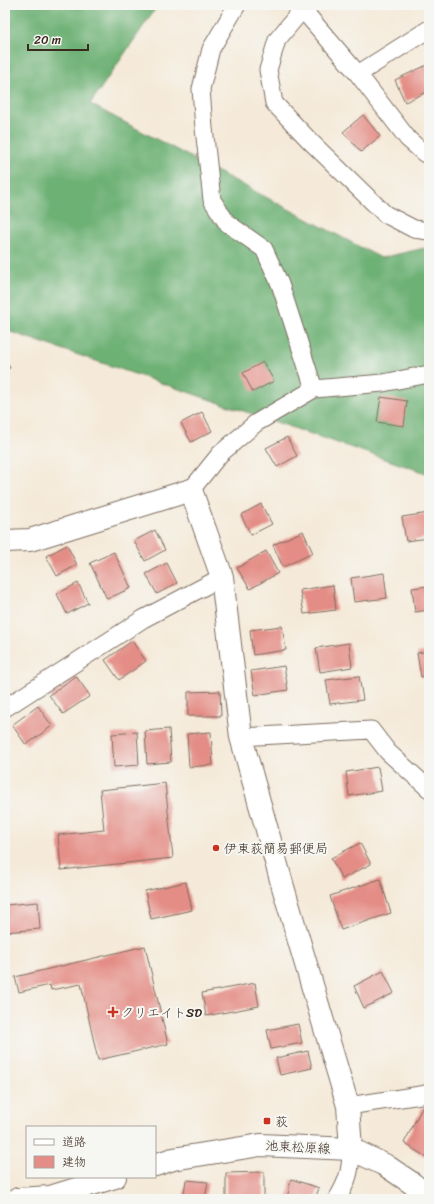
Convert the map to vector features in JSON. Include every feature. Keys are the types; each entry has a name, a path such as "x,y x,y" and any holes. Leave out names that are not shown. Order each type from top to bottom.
{"street":[{"path":"237,5 211,49 201,89 212,200 227,224 264,249 280,284 314,389"},
{"path":"429,154 425,154 408,139 304,7 277,40 268,70 274,103 310,141 385,214 414,229 429,231"},
{"path":"358,74 429,29"},
{"path":"5,541 30,540 190,490 220,454 256,423 314,389 383,384 429,374"},
{"path":"190,490 222,577 241,737 282,887 348,1106 351,1167 344,1188 337,1199"},
{"path":"5,708 143,619 222,577"},
{"path":"241,737 371,730 388,752 429,789"},
{"path":"348,1106 427,1094 429,1092"},
{"name":"池東松原線","path":"156,1165 173,1159 260,1145 351,1149 385,1165 413,1184 429,1198"},
{"path":"18,1199 50,1197 112,1178"}],"green space":[{"path":"5,5 158,5 90,104 381,258 429,247 429,474 5,330"}],"building":[{"path":"427,65 429,69 429,91 405,102 395,80"},
{"path":"363,115 380,136 361,152 343,132"},
{"path":"5,359 10,368 5,370"},
{"path":"263,362 274,381 253,392 243,373"},
{"path":"381,397 407,401 404,426 377,422"},
{"path":"202,412 212,431 191,442 181,423"},
{"path":"287,437 297,456 277,467 266,448"},
{"path":"261,504 272,524 251,535 241,515"},
{"path":"429,513 429,538 406,541 402,517"},
{"path":"155,530 165,550 145,561 134,541"},
{"path":"303,531 313,553 283,567 273,545"},
{"path":"67,545 77,565 57,576 46,556"},
{"path":"266,551 278,573 250,589 237,568"},
{"path":"114,552 131,588 107,599 90,563"},
{"path":"167,563 177,583 157,594 146,574"},
{"path":"384,573 387,598 354,602 351,578"},
{"path":"78,583 88,603 67,614 57,594"},
{"path":"333,585 336,610 304,614 300,590"},
{"path":"429,586 429,610 415,612 412,588"},
{"path":"282,626 286,650 253,655 250,630"},
{"path":"132,641 146,661 119,680 105,660"},
{"path":"349,643 352,667 320,672 316,648"},
{"path":"429,651 429,675 421,677 417,653"},
{"path":"284,666 288,690 255,695 251,671"},
{"path":"76,676 90,696 63,714 49,695"},
{"path":"359,676 363,700 330,704 326,680"},
{"path":"220,691 221,716 188,716 188,692"},
{"path":"38,706 52,726 26,745 12,725"},
{"path":"169,729 171,762 147,764 145,731"},
{"path":"137,732 139,765 114,767 112,734"},
{"path":"211,732 213,765 189,767 187,734"},
{"path":"378,767 382,791 349,796 346,772"},
{"path":"165,783 173,858 61,870 58,835 104,830 100,790"},
{"path":"360,843 371,864 342,879 331,858"},
{"path":"380,879 391,913 341,930 330,896"},
{"path":"186,882 192,910 151,919 145,891"},
{"path":"38,902 40,929 5,932 5,905"},
{"path":"145,946 168,1044 98,1060 81,984 51,990 50,985 19,992 15,977"},
{"path":"383,971 394,993 364,1008 354,986"},
{"path":"255,983 259,1006 206,1016 202,993"},
{"path":"298,1024 302,1043 271,1049 267,1030"},
{"path":"308,1051 312,1068 280,1075 276,1058"},
{"path":"429,1105 429,1159 404,1143 422,1108"},
{"path":"264,1172 264,1199 226,1199 226,1173"},
{"path":"291,1179 319,1188 315,1199 287,1199"},
{"path":"186,1180 208,1182 205,1199 183,1199"}],"place":[{"name":"伊東荻簡易郵便局","path":"216,848"},
{"name":"クリエイトSD","path":"113,1012"},
{"name":"荻","path":"267,1121"}]}
